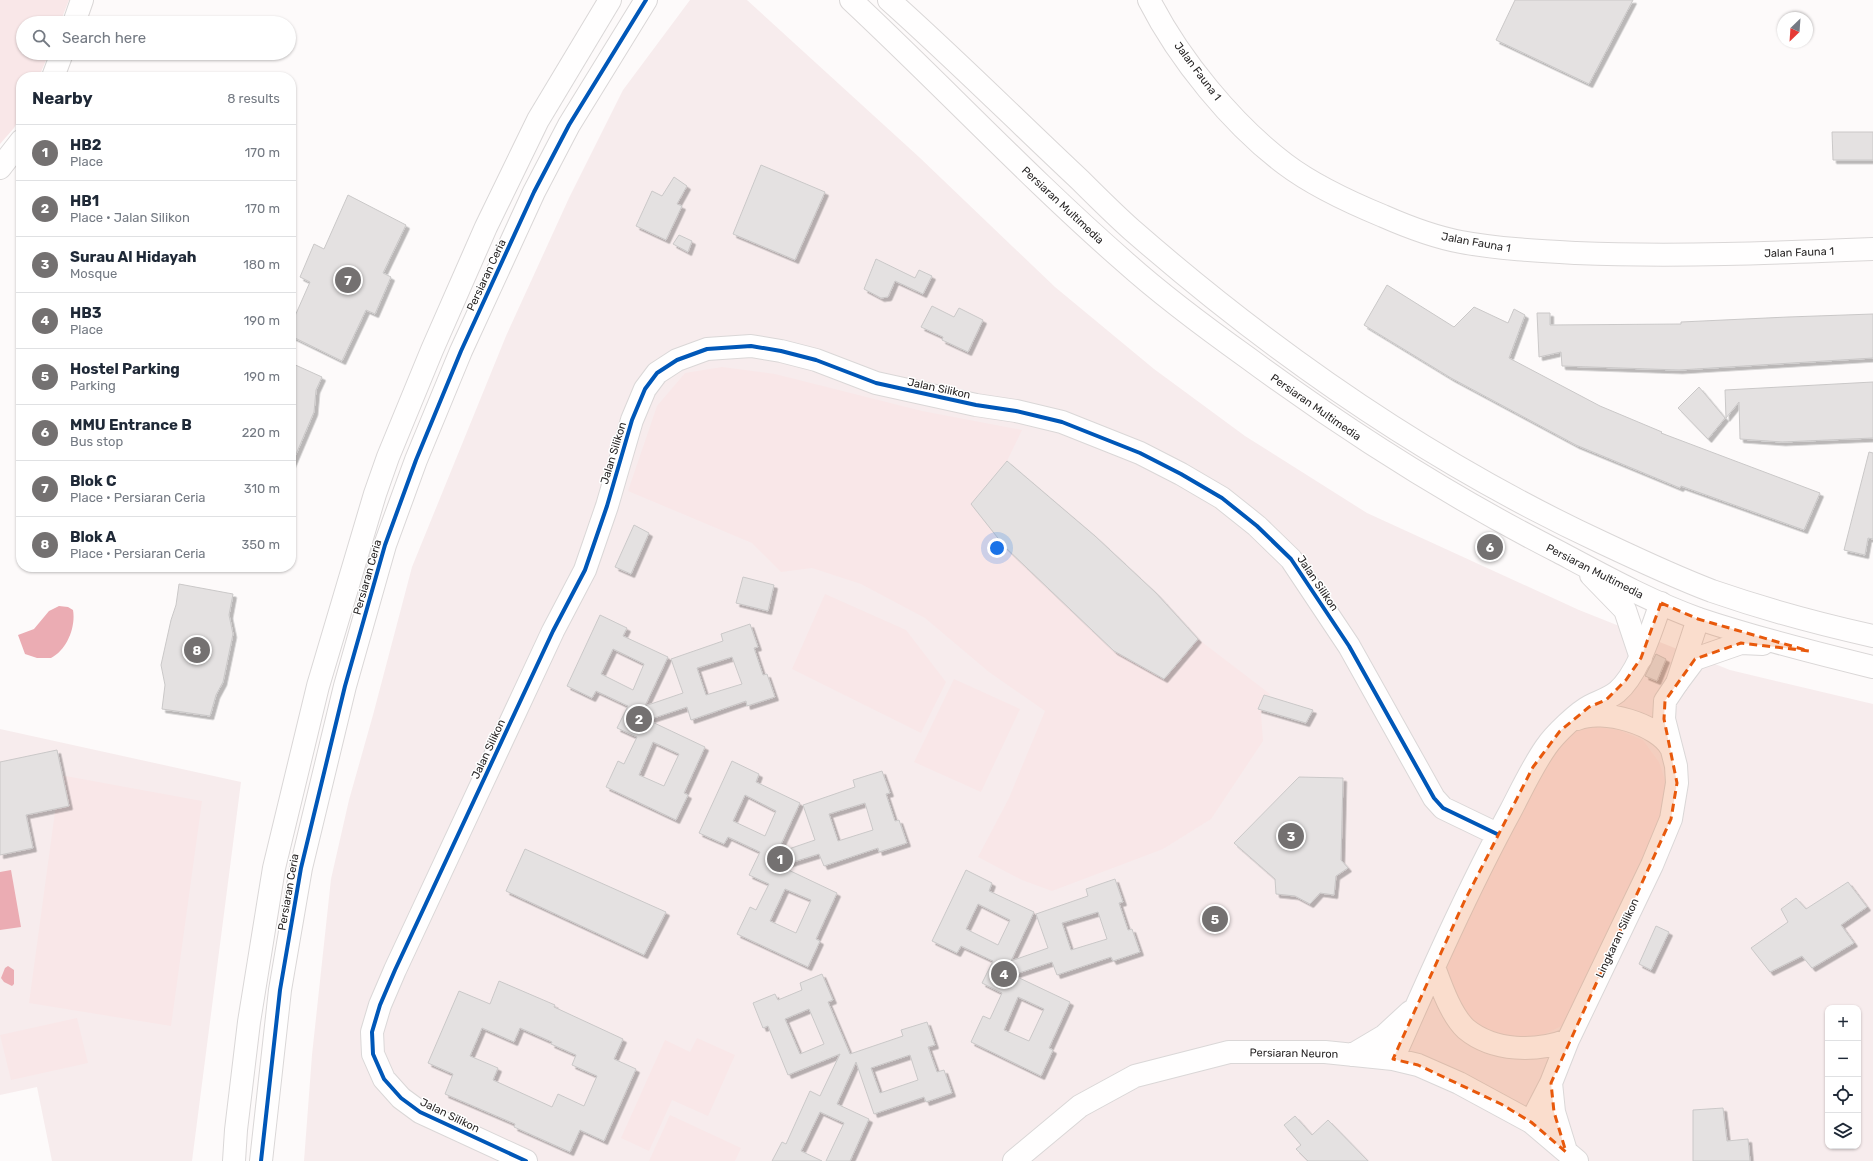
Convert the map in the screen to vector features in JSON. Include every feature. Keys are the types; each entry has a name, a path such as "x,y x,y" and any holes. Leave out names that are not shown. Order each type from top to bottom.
{"street":[{"path":"76,16 82,0"},
{"name":"Persiaran Ceria","path":"234,1161 236,1130 249,1022 274,868 318,686 376,494 388,457 432,350 486,227 538,120 572,60 610,0"},
{"name":"Persiaran Ceria","path":"261,1161 280,990 301,868 345,686 385,545 416,460 461,351 534,192 569,125 646,0"},
{"path":"889,0 940,46 1128,227 1207,294 1364,408 1461,469 1523,504 1673,575 1712,591 1793,616 1873,636"},
{"name":"Jalan Fauna 1","path":"1149,0 1157,15 1191,66 1227,110 1254,139 1287,166 1327,191 1411,228 1460,242 1515,250 1636,256 1873,249"},
{"name":"Persiaran Multimedia","path":"852,2 1077,219 1127,264 1174,303 1288,388 1385,453 1486,514 1579,563 1661,603 1698,618 1810,651 1873,667"},
{"path":"54,72 59,60"},
{"path":"0,168 16,148"},
{"name":"Jalan Silikon","path":"526,1161 420,1112 401,1098 384,1079 373,1054 372,1032 380,1005 395,970 553,630 584,570 607,506 632,420 645,389 657,373 677,360 707,348 751,346 782,351 816,360 876,383 976,405 1016,411 1062,422 1140,453 1181,474 1222,498 1257,526 1291,559 1349,646 1434,798 1443,808 1497,834"},
{"path":"1579,563 1625,610 1641,658"},
{"path":"1393,1059 1416,1005 1497,834 1532,767 1547,745 1560,731 1589,706 1606,700 1618,691 1641,658 1661,603"},
{"name":"Lingkaran Silikon","path":"1531,1122 1551,1083 1568,1040 1652,865 1671,819 1677,784 1676,766 1664,719 1665,701 1677,683 1698,618"},
{"path":"1677,683 1694,659 1741,643 1770,645 1810,651"},
{"path":"1560,731 1580,718 1596,716 1614,717 1635,721 1666,740 1671,748"},
{"path":"1434,967 1448,1003 1466,1028 1486,1041 1508,1047 1533,1048 1554,1045 1568,1040"},
{"path":"1352,1055 1384,1036 1416,1005"},
{"name":"Persiaran Neuron","path":"1014,1161 1080,1106 1135,1076 1229,1052 1325,1052 1393,1059 1418,1065 1459,1083 1531,1122 1572,1157"},
{"path":"1551,1083 1554,1112 1572,1157"}],"highlighted area":[{"path":"1661,603 1698,619 1809,651 1741,643 1695,659 1665,701 1664,719 1677,783 1671,819 1551,1083 1554,1112 1566,1152 1531,1122 1501,1104 1418,1065 1393,1059 1464,902 1533,767 1560,731 1589,707 1606,700 1626,680 1641,658"}],"shaded area":[{"path":"0,0 69,0 63,16 16,16 16,60 46,60 41,72 16,72 16,124 0,144"},
{"path":"690,0 747,0 919,157 1055,287 1154,369 1245,436 1367,513 1579,610 1730,670 1873,704 1873,1161 304,1161 312,1055 331,879 349,800 412,567 506,336 569,198 623,90"},
{"path":"722,367 775,374 922,411 1022,430 1007,461 971,504 1005,547 1114,651 1164,679 1198,639 1270,694 1261,714 1263,741 1211,819 1163,849 1052,891 1022,880 978,857 1009,798 1045,711 989,672 925,618 861,584 812,568 781,572 752,543 628,491 657,406 685,373"},
{"path":"825,594 906,630 946,682 921,733 792,669"},
{"path":"59,606 68,607 73,610 74,617 72,631 62,650 51,658 37,658 25,654 18,635 34,629 49,611"},
{"path":"954,679 1020,709 981,792 914,762"},
{"path":"1592,726 1619,730 1643,740 1659,762 1667,786 1662,825 1564,1025 1534,1039 1510,1039 1482,1029 1462,1012 1446,966 1476,898 1542,766 1574,730"},
{"path":"0,729 241,782 192,1161 52,1161 37,1087 0,1095"},
{"path":"60,775 202,801 171,1026 29,1003"},
{"path":"11,870 21,927 0,930 0,872"},
{"path":"8,966 14,970 14,984 12,986 4,982 1,978 5,968"},
{"path":"77,1018 88,1063 11,1080 0,1035"},
{"path":"697,1038 735,1055 708,1116 672,1100 649,1151 621,1138 665,1040 690,1052"},
{"path":"670,1115 741,1148 735,1161 649,1161"}],"building":[{"path":"1515,0 1633,0 1589,84 1496,40"},
{"path":"1832,132 1873,132 1873,160 1833,160"},
{"path":"761,165 825,192 795,260 733,234"},
{"path":"674,177 687,186 677,204 682,206 666,240 636,226 652,191 662,196"},
{"path":"348,195 406,225 383,273 391,277 375,314 366,310 342,361 296,338 296,314 310,282 300,277 314,244 324,249"},
{"path":"679,235 692,241 688,252 673,244"},
{"path":"876,259 915,278 919,270 932,276 923,294 895,281 888,297 881,298 864,289"},
{"path":"1387,285 1454,327 1474,307 1508,323 1514,309 1525,315 1509,358 1600,406 1662,432 1661,433 1820,493 1804,530 1681,486 1680,488 1576,445 1451,378 1364,325"},
{"path":"932,306 954,317 959,308 983,320 968,352 942,340 943,337 921,327"},
{"path":"1537,313 1550,313 1550,325 1681,324 1681,322 1873,314 1873,358 1679,370 1562,366 1561,352 1539,357"},
{"path":"296,365 322,377 316,390 314,412 296,454"},
{"path":"1873,382 1873,438 1782,442 1740,439 1739,402 1726,418 1725,390"},
{"path":"1699,387 1725,418 1708,439 1678,408"},
{"path":"1869,452 1873,453 1873,539 1868,538 1865,555 1844,550"},
{"path":"1007,461 1095,536 1156,593 1198,639 1164,679 1114,651 1005,547 971,504"},
{"path":"634,525 649,533 631,574 615,567"},
{"path":"743,577 774,585 768,611 736,603"},
{"path":"179,584 233,594 229,615 233,634 223,682 216,695 210,716 162,709 165,685 161,665 171,620 176,605"},
{"path":"600,615 627,628 623,636 668,657 645,706 683,693 671,659 723,641 721,634 750,624 758,647 754,648 763,675 767,674 775,697 747,706 746,701 691,720 687,707 648,720 705,747 684,793 688,795 676,820 606,787 618,761 624,764 637,737 617,728 628,706 596,691 592,698 567,686","holes":["613,649 644,664 633,690 601,674","732,657 742,684 706,695 697,668","653,742 679,754 664,786 639,775"]},
{"path":"1656,654 1666,659 1657,681 1645,676"},
{"path":"1264,695 1313,710 1306,723 1258,709"},
{"path":"57,750 69,806 26,815 33,848 0,855 0,762"},
{"path":"732,761 759,774 756,782 800,803 777,853 815,840 803,805 855,787 853,780 882,771 890,793 886,794 895,821 899,820 907,843 879,852 878,848 824,866 819,854 780,866 837,893 816,939 820,941 808,967 737,934 750,907 756,910 769,884 749,875 760,852 728,837 724,844 699,833","holes":["745,795 776,811 765,836 733,821","865,803 873,830 838,841 829,814","785,889 811,900 796,933 770,921"]},
{"path":"1299,777 1343,778 1341,860 1348,868 1336,876 1334,895 1320,893 1310,904 1295,896 1276,894 1275,879 1234,843"},
{"path":"525,849 666,912 644,955 506,891"},
{"path":"966,870 992,883 989,891 1034,912 1011,961 1048,948 1036,914 1088,896 1086,889 1115,879 1123,902 1119,903 1128,930 1132,929 1140,952 1113,961 1111,957 1057,975 1052,962 1013,975 1070,1002 1049,1048 1053,1050 1041,1076 971,1042 983,1016 990,1019 1002,993 982,983 993,961 961,946 957,953 932,941","holes":["978,904 1010,920 998,945 966,929","1098,912 1107,939 1071,950 1062,923","1018,997 1044,1009 1029,1041 1004,1030"]},
{"path":"1848,882 1867,907 1841,925 1854,943 1812,968 1802,956 1770,972 1751,948 1788,922 1781,909 1796,898 1806,909"},
{"path":"1656,926 1669,932 1651,970 1639,964"},
{"path":"822,974 833,1000 828,1002 850,1054 903,1036 901,1030 927,1022 935,1045 928,1047 937,1072 944,1070 952,1093 926,1102 924,1097 874,1114 856,1062 837,1104 869,1119 850,1161 826,1161 844,1123 820,1112 801,1151 822,1161 772,1161 782,1142 786,1144 810,1091 820,1096 840,1054 788,1075 768,1026 763,1028 753,1003 775,994 778,1000 802,990 800,983","holes":["809,1009 824,1044 800,1054 785,1019","910,1055 918,1080 880,1093 871,1068"]},
{"path":"499,981 555,1005 554,1007 623,1039 614,1059 636,1069 604,1141 580,1130 570,1152 514,1127 515,1124 445,1094 453,1074 428,1063 459,991 490,1004","holes":["482,1028 514,1042 520,1028 552,1042 551,1044 576,1055 572,1065 597,1076 584,1106 558,1094 552,1107 493,1080 498,1068 470,1056"]},
{"path":"1723,1108 1727,1141 1748,1139 1750,1161 1693,1161 1693,1110"},
{"path":"1295,1116 1312,1135 1328,1120 1368,1161 1308,1161 1296,1149 1301,1145 1284,1125"}],"cycle path":[{"path":"261,1161 280,990 301,868 345,686 385,545 416,460 461,351 534,192 569,125 646,0"},
{"path":"526,1161 420,1112 401,1098 384,1079 373,1054 372,1032 380,1005 395,970 553,631 585,570 607,506 632,420 645,389 657,373 677,360 707,349 751,346 781,351 816,360 876,383 976,405 1016,411 1062,422 1140,453 1181,474 1222,498 1257,526 1291,559 1349,646 1434,798 1443,808 1497,834"}],"place":[{"name":"Blok C","path":"348,280"},
{"name":"MMU Entrance B","path":"1490,547"},
{"name":"Blok A","path":"197,650"},
{"name":"HB1","path":"639,719"},
{"name":"Surau Al Hidayah","path":"1291,836"},
{"name":"HB2","path":"780,859"},
{"name":"Hostel Parking","path":"1215,919"},
{"name":"HB3","path":"1004,974"}]}
